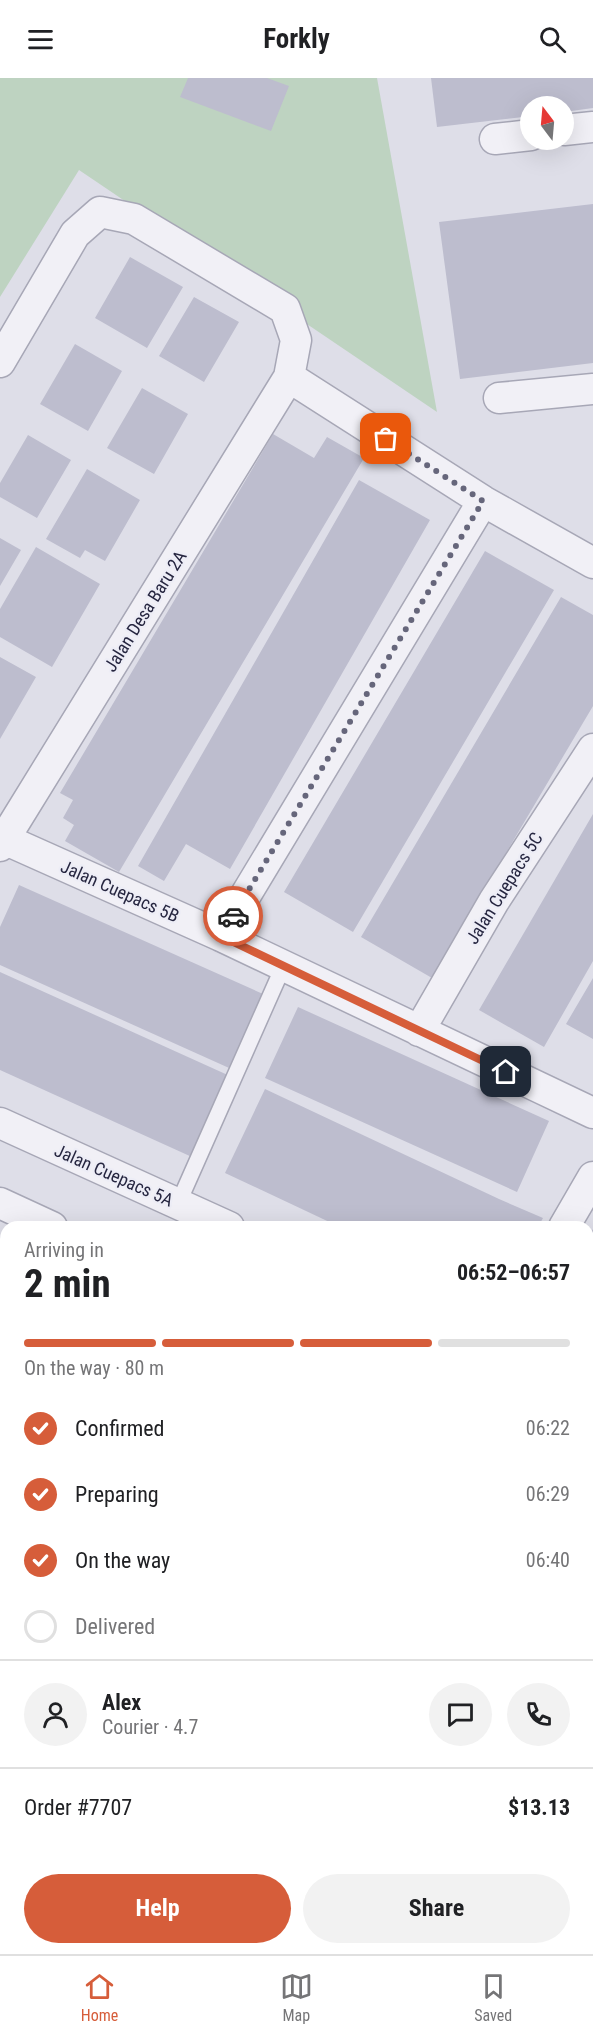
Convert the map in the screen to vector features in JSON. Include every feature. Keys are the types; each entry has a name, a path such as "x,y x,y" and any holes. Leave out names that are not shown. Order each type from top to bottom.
{"street":[{"path":"574,129 593,127"},
{"path":"495,139 520,136"},
{"path":"0,362 75,234 100,212 135,219 285,309 296,340 289,377 483,501 593,562"},
{"name":"Jalan Desa Baru 2A","path":"2,842 289,377"},
{"path":"499,398 593,389"},
{"path":"221,936 483,501"},
{"name":"Jalan Cuepacs 5C","path":"419,1031 494,901 593,749"},
{"name":"Jalan Cuepacs 5B","path":"2,842 221,936 593,1113"},
{"name":"Jalan Cuepacs 5A","path":"0,1123 216,1221"},
{"path":"567,1221 593,1177"},
{"path":"0,1203 39,1221"}],"lane":[{"path":"178,1204 283,967"}],"green space":[{"path":"0,78 377,78 437,412 79,170 0,297"}],"building":[{"path":"188,78 267,78 289,86 271,131 180,97"},
{"path":"431,78 593,78 593,108 574,111 574,96 520,96 520,117 437,127"},
{"path":"593,204 593,363 460,379 439,222"},
{"path":"130,257 183,287 147,348 95,318"},
{"path":"194,297 239,322 204,382 159,356"},
{"path":"75,344 122,371 88,431 40,404"},
{"path":"142,388 188,414 154,474 107,448"},
{"path":"273,434 314,458 327,437 364,458 119,872 65,841 74,825 63,818 73,800 60,793"},
{"path":"28,435 71,460 37,518 0,497 0,483"},
{"path":"87,469 140,500 105,561 85,550 80,558 46,539"},
{"path":"359,480 430,520 230,869 186,844 164,881 138,866"},
{"path":"0,538 21,550 0,586"},
{"path":"36,547 100,584 52,667 0,637 0,609"},
{"path":"485,551 554,590 353,932 284,892"},
{"path":"561,597 593,615 593,706 432,978 361,937"},
{"path":"0,657 36,677 0,739"},
{"path":"593,814 593,961 544,1047 479,1010"},
{"path":"19,885 272,998 238,1072 0,965 0,927"},
{"path":"0,972 241,1081 203,1162 0,1070"},
{"path":"593,978 593,1039 566,1024"},
{"path":"298,1007 549,1121 517,1192 265,1078"},
{"path":"265,1089 543,1218 541,1221 327,1221 225,1173"}],"way so far":[{"path":"233,916 483,501 386,439"}],"route":[{"path":"233,916 221,936 506,1072"}]}
